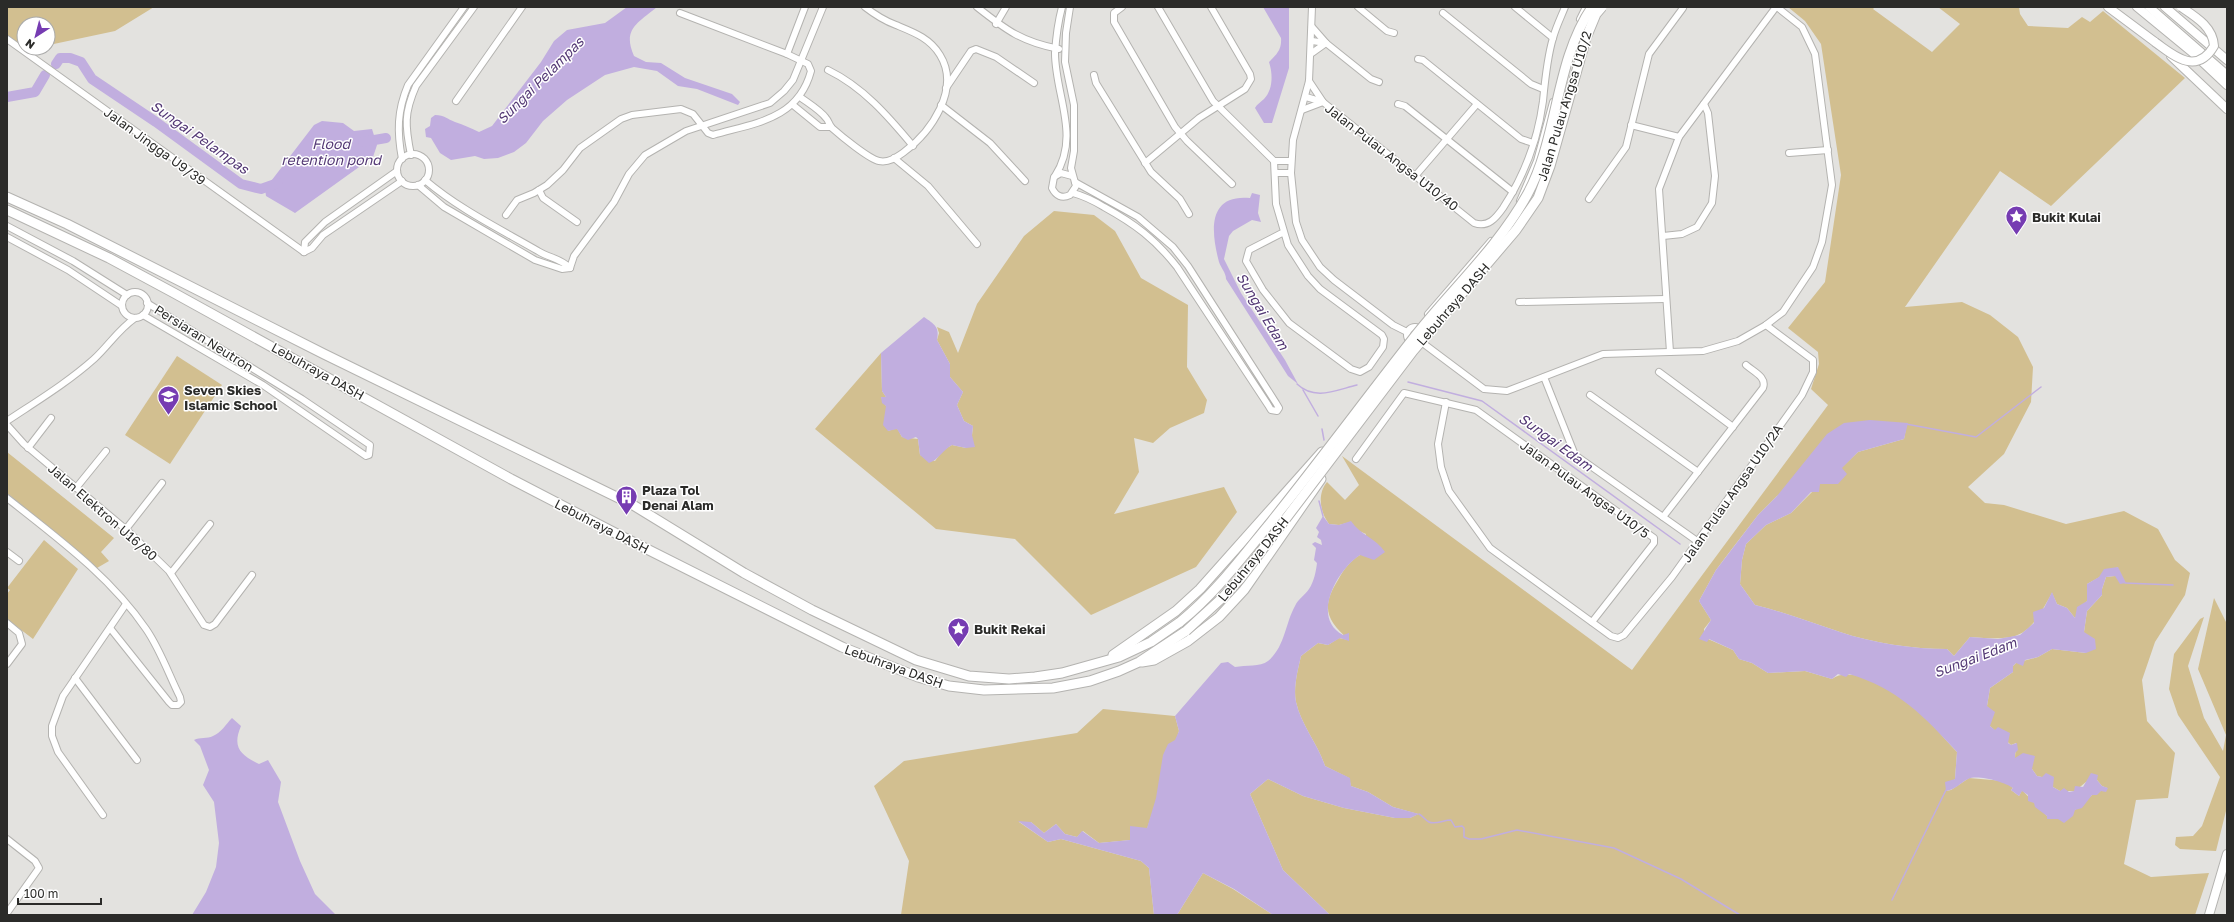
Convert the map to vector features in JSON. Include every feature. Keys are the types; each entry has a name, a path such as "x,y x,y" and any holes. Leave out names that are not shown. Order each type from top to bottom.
{"highway":[{"name":"Lebuhraya DASH","path":"7,197 115,248 324,354 633,505 744,573 812,610 916,660 969,676 1009,679 1062,673 1137,650 1180,622 1213,593 1333,445 1412,339 1509,224 1528,194 1539,164 1576,35 1592,7"},
{"name":"Lebuhraya DASH","path":"7,210 109,258 297,359 511,479 842,647 949,686 984,690 1019,691 1053,688 1090,681 1139,662 1186,631 1222,598 1240,579 1413,350 1516,230 1538,198 1550,166 1586,38 1596,14 1602,7"},
{"path":"1107,660 1176,611 1200,589 1333,439"},
{"path":"1139,662 1147,662 1161,656 1188,641 1219,617 1244,590 1322,479"}],"main road":[{"path":"2108,7 2155,42 2198,80 2227,109"},
{"path":"2136,7 2227,84"},
{"path":"2149,7 2227,75"},
{"path":"2165,7 2227,60"},
{"path":"2155,42 2184,60 2194,62 2202,60 2209,55 2214,46 2210,31 2202,22 2181,7"},
{"path":"2210,915 2227,854"}],"street":[{"path":"304,252 305,242 325,222 397,171 402,159 398,127 398,110 403,96 408,85 464,7"},
{"path":"411,154 405,127 410,101 416,86 474,7"},
{"path":"456,101 522,7"},
{"path":"787,54 805,7"},
{"path":"570,268 574,256 614,202 636,164 645,155 679,134 770,103 793,80 823,7"},
{"path":"865,7 887,21 917,33 936,48 945,64 946,88"},
{"path":"977,7 996,24 1027,40 1065,50"},
{"path":"996,24 1006,7"},
{"path":"1054,177 1061,173 1074,179 1138,217 1162,236 1188,266 1260,377 1279,408 1277,410 1271,410 1182,273 1166,252 1133,223 1082,195 1073,193 1067,197 1056,195 1051,184 1054,177 1065,157 1067,136 1056,48 1062,7"},
{"path":"1070,7 1065,62 1074,105 1075,131 1073,193"},
{"path":"1158,7 1217,106 1273,159 1276,173 1276,204 1282,233 1298,262 1320,289 1382,334 1384,344 1374,360 1365,370 1360,372 1351,369 1290,323 1263,290 1246,260 1247,253 1252,248 1282,233"},
{"path":"1145,163 1217,106 1245,89 1251,79 1250,74 1211,7"},
{"path":"1312,7 1312,53 1309,81 1306,97 1293,140 1291,161 1296,222 1302,240 1320,267 1334,280 1393,325 1407,332"},
{"path":"1358,7 1387,31 1394,33"},
{"path":"1515,7 1552,38"},
{"path":"1398,104 1405,106 1513,192 1525,169 1533,143 1543,100 1543,89 1552,38 1565,7"},
{"name":"Jalan Pulau Angsa U10/2","path":"1417,328 1443,295 1500,231 1518,204 1537,160 1572,35 1586,7"},
{"name":"Jalan Pulau Angsa U10/2","path":"1422,334 1482,266 1522,217 1536,197 1549,161 1584,38 1597,7"},
{"path":"1408,340 1418,342 1484,389 1507,391 1603,354 1670,352 1703,351 1738,341 1766,325 1782,312 1813,267 1822,242 1832,185 1815,54 1802,27 1776,7 1679,137 1659,189 1670,352"},
{"path":"1119,8 1114,22 1180,134 1232,184"},
{"path":"1589,199 1626,147 1649,54 1683,8"},
{"path":"506,215 517,200 538,190 557,177 580,148 621,119 632,115 681,109 693,114 708,133 713,135 778,116 793,105 800,97 809,79 811,69 802,61 680,13"},
{"path":"1443,13 1531,84 1543,89"},
{"path":"1312,27 1326,43 1371,79 1379,82"},
{"name":"Jalan Jingga U9/39","path":"7,39 304,252"},
{"path":"1312,40 1326,43"},
{"path":"1312,53 1326,43"},
{"path":"800,97 826,118 831,127 877,160 886,161 894,158 912,146 933,123 941,105 946,88 971,51 976,49 996,57 1034,83"},
{"path":"1418,59 1423,60 1521,139 1533,143"},
{"path":"828,70 867,96 912,146"},
{"path":"1094,75 1096,83 1151,172 1180,199 1189,214"},
{"path":"1302,110 1323,102 1309,81"},
{"name":"Jalan Pulau Angsa U10/40","path":"1306,97 1323,102 1474,223 1481,225 1489,224 1513,192"},
{"path":"1226,114 1227,100"},
{"path":"1416,175 1477,104"},
{"path":"1662,236 1682,234 1697,227 1712,204 1715,176 1708,113 1704,104"},
{"path":"793,105 820,127 831,127"},
{"path":"941,105 990,143 1025,181"},
{"path":"1631,125 1679,137"},
{"path":"1789,152 1828,150"},
{"path":"397,171 402,181 411,186 418,185 428,176 428,165 421,157 411,154 402,159"},
{"path":"894,158 928,186 977,244"},
{"path":"1273,159 1291,161"},
{"path":"1276,173 1291,174"},
{"path":"425,180 449,199 542,254 562,260 570,268"},
{"path":"304,252 312,248 323,235 402,181"},
{"path":"418,185 444,207 535,260 562,269 570,268"},
{"path":"538,190 543,198 577,222"},
{"path":"7,226 73,261 127,295 139,293 147,303 147,307 143,315 135,318 121,328 95,358 64,384 7,421"},
{"path":"7,237 68,270 123,309 129,316 135,318"},
{"path":"121,328 123,309 127,295"},
{"path":"1519,302 1666,299"},
{"name":"Persiaran Neutron","path":"143,315 235,368 366,456 369,455 370,445 302,399 147,303"},
{"name":"Jalan Pulau Angsa U10/2A","path":"1446,402 1438,444 1441,467 1449,491 1490,548 1611,636 1618,638 1624,635 1672,577 1802,395 1813,372 1813,360 1766,325"},
{"path":"1322,479 1418,342 1422,334 1417,328 1410,328 1407,332"},
{"path":"1333,439 1408,340 1407,332"},
{"path":"1663,517 1763,388 1765,383 1763,378 1746,365"},
{"path":"1659,372 1733,427"},
{"path":"1544,376 1575,455 1697,541"},
{"path":"1356,459 1404,393 1446,402"},
{"path":"1590,395 1698,472"},
{"name":"Jalan Pulau Angsa U10/5","path":"1446,402 1476,410 1654,538 1654,543 1592,622"},
{"path":"28,448 51,418"},
{"name":"Jalan Elektron U16/80","path":"7,425 16,438 126,529 171,573 204,625 210,627 215,624 252,575"},
{"path":"76,488 106,451"},
{"path":"126,529 162,483"},
{"path":"7,498 97,573 126,604 147,631 180,698 181,702 178,705 172,705 169,702 110,628"},
{"path":"171,573 210,524"},
{"path":"7,552 19,561"},
{"path":"103,815 64,763 52,736 54,716 63,696 126,604"},
{"path":"7,623 19,632 22,644 7,664"},
{"path":"75,678 137,760"},
{"path":"7,839 38,864 39,868 8,911"}],"shaded area":[{"path":"7,7 154,7 115,31 56,44 56,16 16,16 16,46 7,38"},
{"path":"1788,7 1875,7 1873,9 1932,52 1960,24 1938,7 2019,7 2020,14 2028,26 2068,28 2082,17 2090,22 2103,11 2185,78 2051,206 2000,171 1905,307 1962,302 1990,315 2018,337 2033,367 2031,402 2004,454 1968,487 1985,503 2004,505 2066,524 2124,511 2158,529 2175,560 2190,573 2185,595 2155,642 2142,680 2147,721 2175,753 2168,798 2136,800 2124,864 2151,877 2209,873 2195,915 1330,915 1283,870 1250,794 1268,779 1303,796 1344,808 1395,818 1410,818 1418,814 1393,807 1368,792 1351,786 1349,778 1325,766 1298,710 1295,691 1301,656 1318,643 1328,645 1339,638 1349,640 1335,626 1328,613 1329,598 1343,572 1356,557 1360,555 1366,534 1357,530 1351,522 1339,525 1329,524 1323,514 1321,503 1324,487 1327,482 1345,500 1359,485 1342,456 1632,670 1828,405 1811,389 1819,364 1818,352 1788,328 1825,282 1841,175 1821,44 1805,21","holes":["1907,423 1904,439 1858,452 1841,468 1820,484 1791,513 1766,525 1746,544 1742,560 1740,584 1755,605 1866,639 1907,647 1947,649 1954,656 1970,637 2012,637 2029,628 2052,593 2057,604 2067,608 2075,618 2087,601 2087,584 2118,567 2115,576 2106,577 2102,589 2102,595 2087,611 2084,632 2086,653 2052,649 2038,657 2016,663 2013,666 2013,672 1990,688 1987,706 1990,726 2011,745 2016,743 2015,758 2032,769 2037,776 2042,777 2060,791 2075,791 2086,782 2097,780 2102,786 2107,788 2092,795 2075,810 2047,816 2022,790 2019,796 2011,790 2013,788 2004,781 1969,778 1951,790 1946,791 1955,779 1957,752 1918,710 1905,699 1873,681 1862,677 1840,675 1832,679 1805,671 1768,673 1752,663 1739,659 1733,650 1708,639 1700,639 1704,633 1704,629 1711,620 1699,601 1716,570 1758,515 1777,496"]},
{"path":"1054,211 1094,215 1115,231 1141,278 1188,305 1187,367 1207,400 1204,413 1170,428 1153,443 1134,438 1139,472 1114,514 1224,487 1237,512 1196,567 1091,615 1015,539 936,529 815,429 881,353 882,391 886,397 881,397 886,406 888,431 897,428 902,437 918,439 920,455 935,461 943,450 952,445 966,448 972,435 973,426 964,421 957,405 963,392 950,377 950,364 937,340 939,333 937,327 949,332 958,353 977,304 1024,236"},
{"path":"177,356 222,385 170,464 125,435"},
{"path":"7,452 114,538 101,552 109,561 97,568 7,493"},
{"path":"44,540 78,569 33,639 7,619 7,594 10,590 7,588"},
{"path":"2214,598 2227,624 2227,807 2216,851 2180,849 2175,845 2176,837 2193,836 2202,826 2220,777 2178,715 2169,689 2174,654 2200,619 2204,617 2188,666 2204,718 2223,751 2226,735 2198,669"},
{"path":"1103,709 1175,716 1179,731 1147,829 1131,840 1099,843 1083,831 1077,837 1065,834 1056,824 1044,833 1031,822 1019,822 1048,842 1061,839 1141,861 1149,868 1154,915 901,915 909,861 874,786 904,761 1077,733"},
{"path":"1203,873 1233,889 1273,915 1177,915"}],"water":[{"path":"627,7 657,7 638,22 631,33 631,47 634,56 646,62 661,63 685,78 732,94 740,102 738,105 697,89 678,86 657,71 634,67 605,75 567,100 543,121 526,143 514,152 498,158 484,159 475,156 451,160 440,153 431,138 426,137 425,129 430,126 431,118 435,115 444,116 452,121 479,132 492,126 541,62 554,41 567,30 605,23"},
{"path":"1263,7 1289,7 1289,68 1272,123 1264,123 1255,108 1264,99 1271,87 1272,77 1269,62 1281,46 1281,38"},
{"name":"Flood retention pond","path":"322,121 343,123 354,131 372,129 377,145 373,157 295,213 266,196 265,189 314,125"},
{"path":"1252,193 1260,195 1258,213 1261,222 1252,220 1233,231 1229,236 1224,259 1241,293 1285,360 1298,384 1288,376 1226,279 1216,250 1214,228 1215,217 1219,209 1226,202 1236,198 1250,198"},
{"path":"924,317 937,329 937,340 950,364 950,377 963,392 957,405 964,421 973,426 972,435 975,447 966,448 952,445 935,460 929,463 920,455 918,439 916,437 908,440 902,437 897,429 888,431 883,425 886,406 882,403 881,397 886,397 882,391 881,353"},
{"path":"1870,420 1908,423 1904,439 1858,452 1842,468 1847,474 1838,484 1820,484 1819,492 1811,492 1791,513 1766,525 1746,544 1742,560 1740,584 1755,605 1866,639 1907,647 1947,649 1954,656 1970,637 1998,639 2020,635 2034,623 2033,612 2044,608 2052,592 2057,604 2067,608 2075,618 2077,607 2087,601 2087,584 2099,577 2104,569 2118,567 2126,583 2120,584 2115,576 2106,577 2102,589 2102,595 2087,611 2084,632 2095,639 2096,649 2086,653 2052,649 2038,657 2025,660 2023,666 2016,663 2013,666 2013,672 1990,688 1987,706 1995,712 1990,726 1995,730 1998,727 2010,733 2008,743 2011,745 2017,743 2018,750 2015,753 2015,758 2023,753 2035,756 2032,769 2037,776 2042,777 2046,773 2054,777 2053,787 2060,791 2064,788 2069,792 2074,791 2075,786 2083,787 2091,773 2098,775 2097,780 2102,786 2108,788 2106,792 2101,791 2097,795 2092,795 2082,808 2075,810 2073,816 2064,823 2058,819 2047,819 2047,816 2035,807 2034,803 2028,801 2028,795 2022,791 2019,796 2011,790 2013,788 1998,781 1978,777 1972,778 1946,791 1945,782 1955,779 1957,752 1921,715 1896,695 1881,687 1849,674 1846,677 1838,674 1832,679 1805,671 1768,673 1752,663 1739,659 1733,650 1709,639 1707,642 1699,639 1711,620 1699,601 1716,570 1758,515 1777,496 1827,434 1844,423"},
{"path":"1323,516 1329,524 1339,525 1351,521 1359,530 1377,543 1385,552 1374,560 1360,555 1343,571 1336,582 1328,605 1329,617 1333,627 1343,635 1349,633 1349,641 1340,638 1328,645 1318,643 1301,656 1295,691 1298,710 1325,766 1350,778 1351,786 1368,792 1393,807 1419,814 1410,818 1395,818 1344,808 1303,796 1268,779 1250,794 1283,870 1330,915 1273,915 1234,889 1203,873 1177,915 1154,915 1149,868 1141,861 1061,839 1048,842 1018,821 1031,822 1044,833 1056,824 1065,834 1077,837 1082,831 1099,843 1130,840 1130,826 1147,828 1156,798 1163,755 1168,744 1175,740 1179,731 1175,716 1221,663 1228,662 1235,667 1257,665 1265,663 1274,655 1278,649 1296,604 1311,586 1317,563 1314,560 1316,548 1312,544 1315,542 1322,545 1321,540 1317,537 1319,532 1316,528"},
{"path":"232,718 241,726 237,740 243,754 259,764 268,760 281,782 278,802 300,861 315,894 336,915 192,915 206,892 216,867 219,843 214,802 203,785 209,770 200,746 194,740 216,735"}],"waterway":[{"name":"Sungai Pelampas","path":"56,64 60,58 70,58 81,62 92,79 156,122 241,184 261,189 278,183"},
{"name":"Sungai Pelampas","path":"7,97 35,92 45,75"},
{"name":"Sungai Pelampas","path":"363,142 386,138"},
{"name":"Sungai Edam","path":"1408,382 1482,401 1680,544"},
{"name":"Sungai Edam","path":"1297,384 1304,389 1318,393 1326,393 1357,385"},
{"path":"1906,424 1976,437 2041,387"},
{"path":"1303,390 1318,416"},
{"path":"1322,429 1324,440"},
{"path":"1319,501 1323,516"},
{"name":"Sungai Edam","path":"2125,583 2173,585"},
{"path":"1892,900 1946,790"},
{"path":"1419,814 1431,823 1451,820 1455,827 1462,826 1464,828 1464,837 1469,839 1481,839 1517,830 1614,848 1681,879 1740,915"}],"place":[{"name":"Bukit Kulai","path":"2016,236"},
{"name":"Seven Skies Islamic School","path":"168,416"},
{"name":"Plaza Tol Denai Alam","path":"626,516"},
{"name":"Bukit Rekai","path":"959,648"}]}
